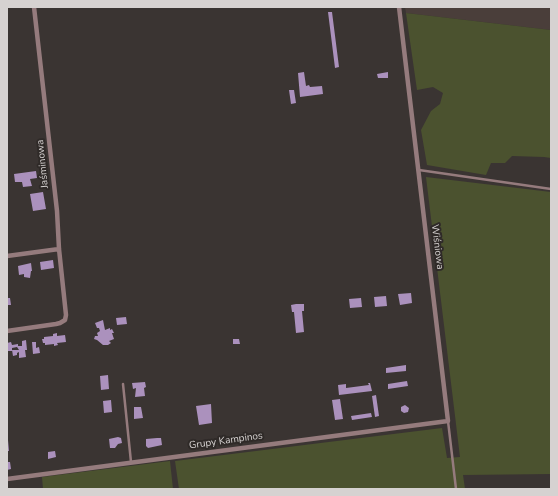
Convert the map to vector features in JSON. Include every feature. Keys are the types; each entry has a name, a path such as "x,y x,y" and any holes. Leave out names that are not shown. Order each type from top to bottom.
{"street":[{"name":"Jaśminowa","path":"7,331 60,323 65,320 66,310 59,249 57,211 34,7"},
{"name":"Wiśniowa","path":"399,7 448,420"},
{"path":"7,256 59,249"},
{"name":"Grupy Kampinos","path":"7,479 448,420"}],"lane":[{"path":"418,170 551,189"},
{"path":"122,384 131,462"},
{"name":"Wiśniowa","path":"448,420 456,489"}],"shaded area":[{"path":"405,7 551,7 551,30 406,13"}],"green space":[{"path":"406,13 551,30 551,158 512,156 505,163 491,163 486,175 427,165 421,130 431,111 440,104 443,93 433,87 417,90"},
{"path":"426,177 551,192 551,474 463,475 465,489 179,489 175,461 442,428 447,458 460,457"},
{"path":"170,461 173,489 43,489 42,477"}],"building":[{"path":"328,12 332,12 339,67 335,68"},
{"path":"304,72 306,86 322,86 323,94 300,97 298,73"},
{"path":"388,72 388,78 378,78 377,74"},
{"path":"289,90 294,90 296,103 291,104"},
{"path":"36,171 37,178 30,179 32,186 23,187 22,182 15,182 14,174"},
{"path":"43,192 46,209 33,211 30,194"},
{"path":"53,260 54,268 41,270 40,262"},
{"path":"31,263 32,271 30,278 24,277 24,274 19,275 18,266"},
{"path":"411,293 412,303 400,305 398,294"},
{"path":"386,296 387,306 375,307 374,297"},
{"path":"7,298 10,298 11,305 7,305"},
{"path":"361,298 362,307 350,308 349,299"},
{"path":"304,304 304,311 302,311 304,332 296,333 294,312 292,312 291,305"},
{"path":"126,317 127,324 117,325 116,318"},
{"path":"103,320 105,330 110,328 110,330 112,329 114,333 112,333 114,339 109,341 111,343 108,345 103,345 94,339 95,336 98,336 97,333 100,331 95,323"},
{"path":"57,333 57,336 65,335 66,342 57,343 58,345 54,346 54,344 45,345 45,343 43,343 42,339 44,339 44,337 53,336 53,334"},
{"path":"233,339 239,339 240,344 233,344"},
{"path":"26,340 26,357 19,358 19,352 17,355 13,356 12,350 7,351 7,343 11,342 12,345 18,344 18,346 22,346 22,341","holes":["17,347 19,350 12,350 12,348"]},
{"path":"32,342 36,342 36,348 39,347 40,353 33,354"},
{"path":"406,365 406,371 386,373 386,368"},
{"path":"108,375 109,389 101,390 100,376"},
{"path":"407,381 408,386 388,389 388,384"},
{"path":"145,382 145,396 135,397 136,388 133,389 132,383"},
{"path":"368,383 370,383 372,391 339,395 338,385 346,384 346,388 369,385"},
{"path":"376,395 379,416 375,417 372,396"},
{"path":"340,399 343,419 335,420 332,400"},
{"path":"111,400 112,412 104,413 103,401"},
{"path":"211,404 212,423 199,425 196,406"},
{"path":"405,405 409,408 408,412 404,413 401,411 401,407"},
{"path":"134,407 141,407 143,418 134,419"},
{"path":"371,413 372,417 352,420 351,416"},
{"path":"118,437 121,438 122,443 118,444 115,448 110,448 109,439"},
{"path":"161,438 162,445 148,448 146,446 146,439"},
{"path":"8,440 9,451 7,451"},
{"path":"55,451 56,457 48,459 48,452"},
{"path":"7,462 10,462 11,469 7,470"}]}
